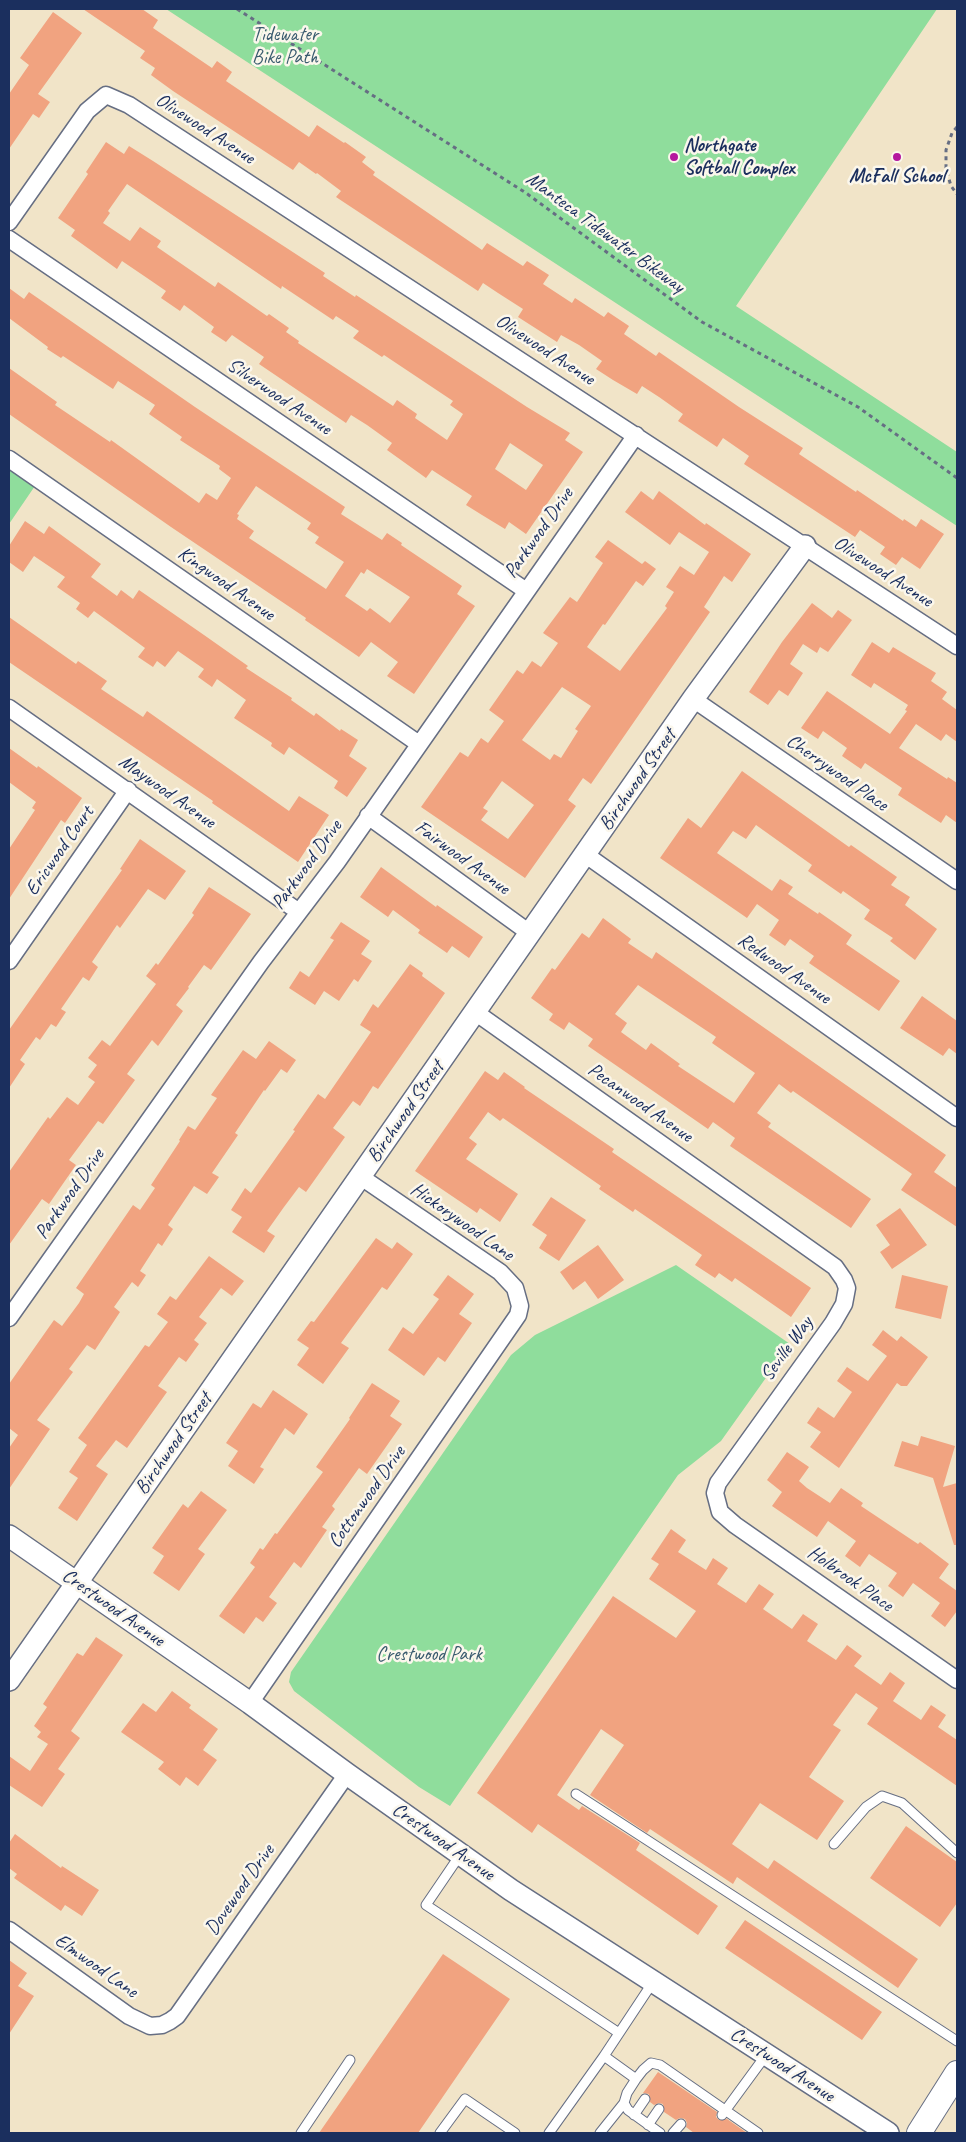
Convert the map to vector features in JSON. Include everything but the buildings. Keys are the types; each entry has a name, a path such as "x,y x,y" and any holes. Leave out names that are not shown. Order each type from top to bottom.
{"main road":[{"path":"919,2133 957,2073"}],"street":[{"name":"Olivewood Avenue","path":"9,222 86,111 106,95 129,105 636,434 957,646"},
{"name":"Silverwood Avenue","path":"9,239 525,590"},
{"name":"Parkwood Drive","path":"9,1318 250,978 368,816 636,434"},
{"name":"Kingwood Avenue","path":"9,459 419,744"},
{"name":"Birchwood Street","path":"9,1680 531,934 693,699 806,546"},
{"name":"Cherrywood Place","path":"693,699 957,881"},
{"name":"Maywood Avenue","path":"9,708 299,912"},
{"name":"Ericwood Court","path":"9,961 128,790"},
{"name":"Fairwood Avenue","path":"368,816 531,934"},
{"name":"Redwood Avenue","path":"586,855 957,1118"},
{"name":"Pecanwood Avenue","path":"475,1012 780,1228"},
{"name":"Hickorywood Lane","path":"361,1177 500,1272 515,1288 520,1306 518,1315"},
{"name":"Seville Way","path":"720,1512 715,1493 718,1483 833,1323 844,1304 847,1288 835,1267 780,1228"},
{"name":"Cottonwood Drive","path":"250,1703 518,1315"},
{"name":"Holbrook Place","path":"720,1512 735,1525 957,1680"},
{"name":"Crestwood Avenue","path":"9,1536 250,1703 511,1890 888,2133"},
{"name":"Dovewood Drive","path":"162,2025 177,2016 347,1774"},
{"name":"Elmwood Lane","path":"9,1930 128,2016 150,2026 162,2025"}],"lane":[{"path":"576,1794 957,2041"},
{"path":"834,1844 866,1807 882,1796 902,1803 957,1853"},
{"path":"460,1854 426,1904 619,2033"},
{"path":"548,2133 604,2056 653,1982"},
{"path":"723,2113 766,2055"},
{"path":"604,2056 636,2079"},
{"path":"301,2133 350,2060"},
{"path":"600,2133 624,2103 627,2093 636,2079 651,2064 660,2065 664,2071 743,2127 758,2133"},
{"path":"440,2133 464,2099 515,2133"},
{"path":"634,2115 645,2099"},
{"path":"624,2103 628,2110 660,2133"},
{"path":"648,2125 659,2109"},
{"path":"673,2133 681,2124"}],"path":[{"name":"Manteca Tidewater Bikeway","path":"239,9 526,193 702,322 858,407 957,478"},
{"path":"957,126 952,133 946,150 946,169 957,194"}],"green space":[{"name":"Northgate Softball Complex","path":"166,9 937,9 736,306 957,452 957,526"},
{"path":"9,459 39,480 9,524"},
{"name":"Crestwood Park","path":"676,1265 790,1344 721,1441 678,1475 450,1806 419,1787 294,1691 289,1682 291,1672 511,1355 535,1335"}],"place":[{"name":"Northgate Softball Complex","path":"674,157"},
{"name":"McFall School","path":"897,157"}],"park label":[{"name":"Tidewater Bike Path","path":"285,46"}]}
